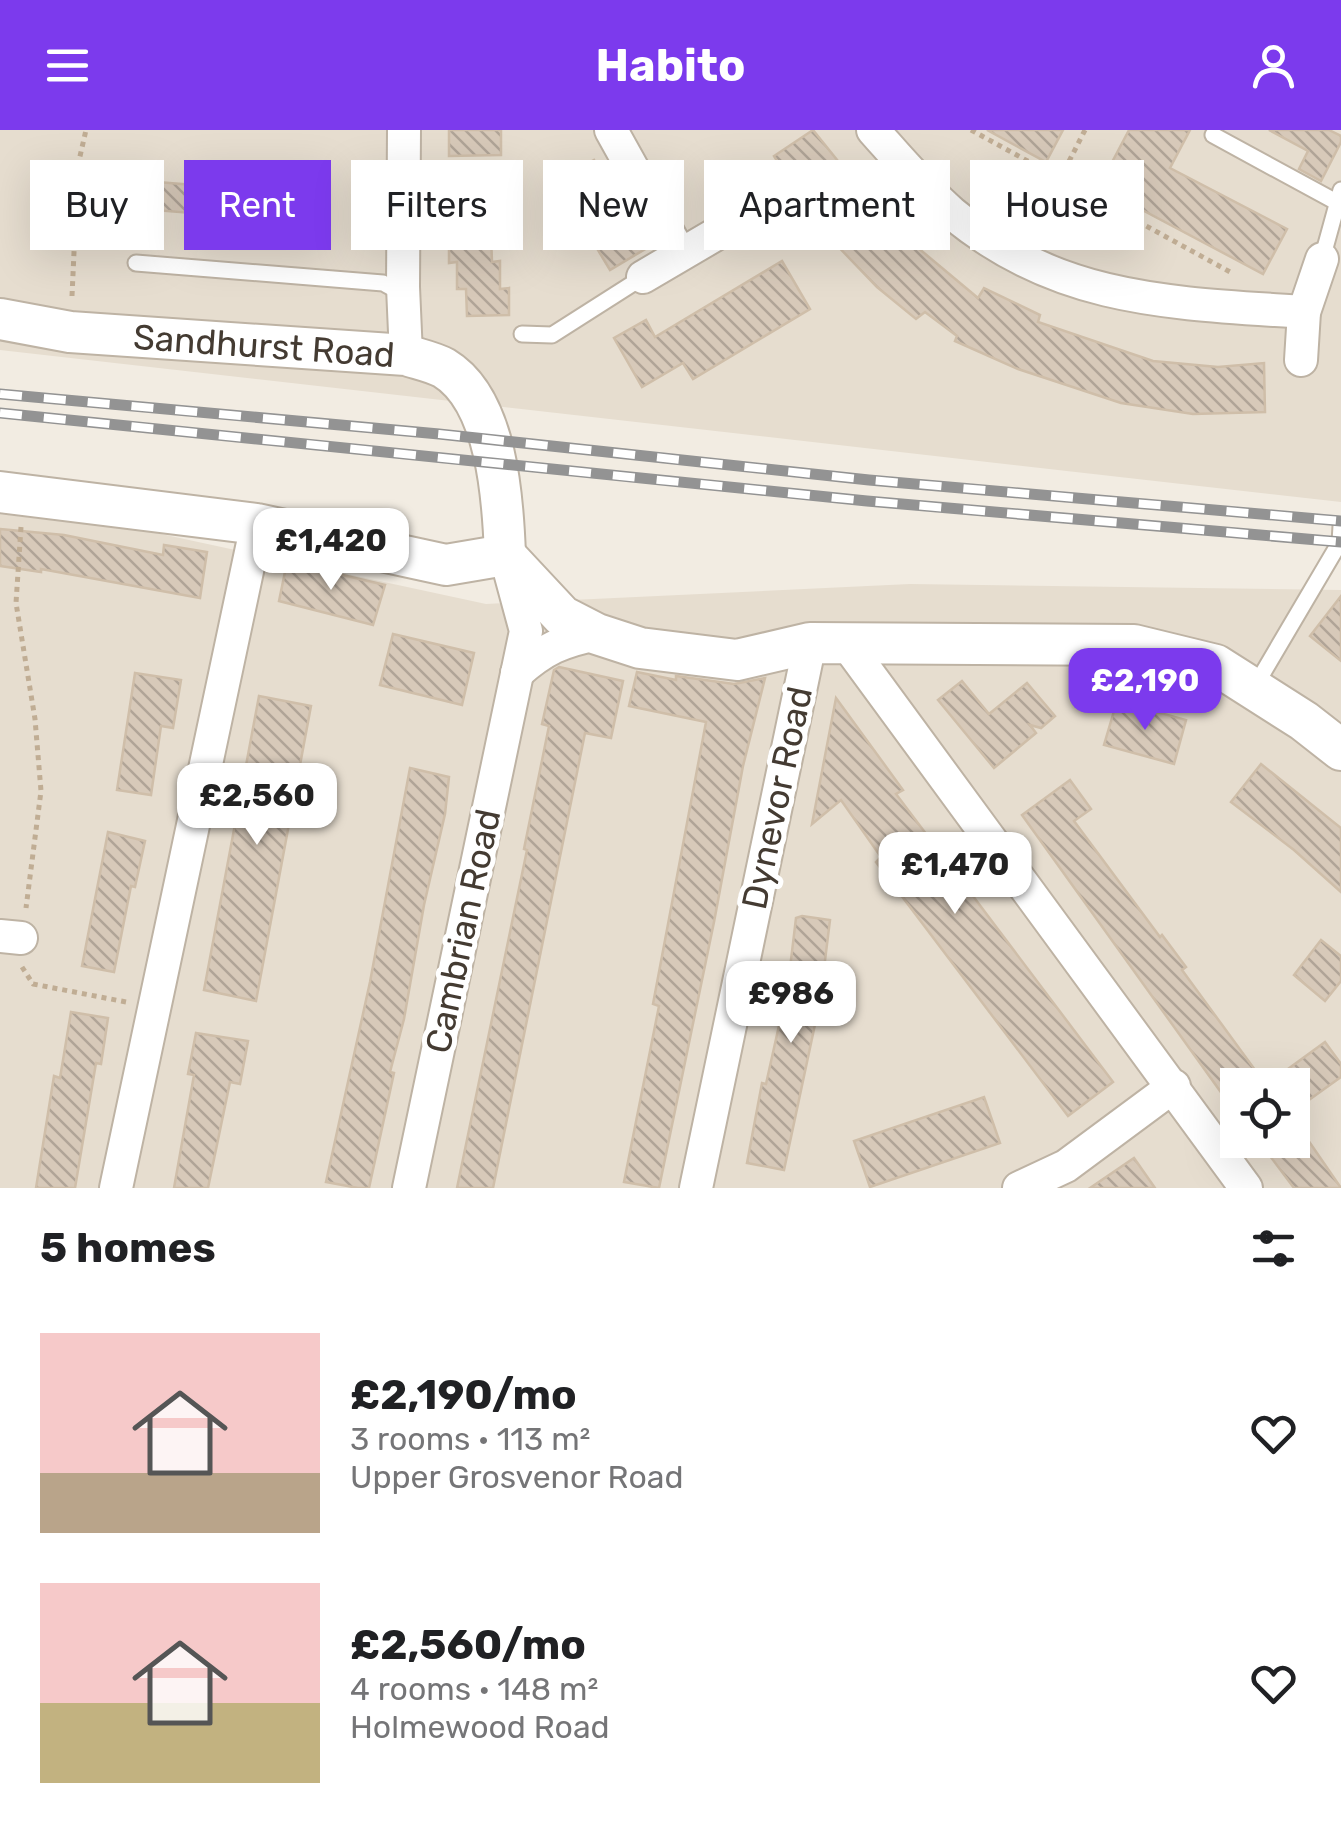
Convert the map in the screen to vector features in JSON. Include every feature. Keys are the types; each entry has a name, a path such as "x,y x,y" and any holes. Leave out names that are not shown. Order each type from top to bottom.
{"street":[{"path":"404,130 406,355"},
{"path":"611,130 680,254"},
{"path":"873,130 954,214 1030,264 1088,287 1161,303 1304,312"},
{"path":"643,278 704,240"},
{"path":"1301,360 1304,312 1322,259"},
{"name":"Sandhurst Road","path":"0,319 70,332 406,355 443,367 466,387 479,406 503,495 506,555"},
{"path":"11,493 257,524 446,565 506,555 562,616 640,648 737,660 828,644 1134,645 1216,664 1341,750"},
{"path":"116,1188 257,524"},
{"name":"Cambrian Road","path":"408,1188 526,631 506,555"},
{"path":"518,673 541,652 569,640 598,634"},
{"path":"828,644 1174,1086 1246,1188"},
{"name":"Dynevor Road","path":"696,1188 828,644"},
{"path":"1019,1188 1066,1166 1174,1086"}],"lane":[{"path":"1213,136 1339,197 1322,259"},
{"path":"136,262 383,283 403,294"},
{"path":"522,334 552,335 643,278"},
{"path":"1254,688 1340,542 1341,526"}],"path":[{"path":"70,332 78,165 86,130"},
{"path":"971,130 1024,160"},
{"path":"1070,160 1085,130"},
{"path":"1144,225 1234,274"},
{"path":"11,493 16,603 35,718 41,791 11,937 18,960 33,984 153,1008"}],"shaded area":[{"path":"0,130 1341,130 1341,502 0,350"},
{"path":"0,514 152,532 486,604 910,584 1341,590 1341,1188 0,1188"}],"building":[{"path":"449,130 501,130 501,155 449,156"},
{"path":"813,130 837,160 777,160 774,156"},
{"path":"987,130 1063,130 1047,160"},
{"path":"1129,130 1190,130 1170,168 1287,229 1263,274 1144,211 1144,160 1113,160"},
{"path":"1269,130 1329,130 1341,136 1341,142 1321,181 1299,169 1308,151"},
{"path":"164,183 184,184 184,212 164,211"},
{"path":"449,250 492,250 492,262 500,261 500,289 509,288 509,315 467,316 466,289 457,289 457,262 449,263"},
{"path":"598,250 644,250 610,270"},
{"path":"841,250 921,250 978,298 984,288 1040,315 1038,322 1153,361 1218,367 1264,363 1265,412 1193,414 1121,403 1018,369 955,341 957,336 925,312 916,319 877,287"},
{"path":"782,261 810,309 693,379 683,363 642,387 614,338 646,320 655,337"},
{"path":"0,529 64,535 163,555 164,545 207,552 200,598 41,569 0,566"},
{"path":"287,562 385,585 373,625 279,601"},
{"path":"1341,596 1341,661 1310,636"},
{"path":"393,634 474,653 462,705 380,685"},
{"path":"559,667 623,681 611,738 585,733 493,1188 457,1188 527,850 524,849 549,726 542,724 554,670"},
{"path":"637,672 676,680 676,676 734,684 765,678 743,766 659,1188 624,1182 659,1006 653,1004 706,722 629,706"},
{"path":"135,673 181,680 173,728 161,726 151,795 117,790"},
{"path":"962,681 989,714 1027,683 1055,716 1041,728 1030,725 1036,733 994,768 938,700"},
{"path":"259,696 311,706 256,1001 204,990"},
{"path":"836,698 903,790 896,794 1113,1082 1068,1116 876,862 881,857 841,800 812,824"},
{"path":"1117,701 1186,720 1174,764 1104,745"},
{"path":"1261,764 1341,828 1341,892 1231,802"},
{"path":"410,768 449,777 445,814 369,1188 358,1188 326,1182 370,982"},
{"path":"1070,780 1091,809 1074,821 1186,967 1182,970 1254,1068 1220,1068 1220,1091 1022,815"},
{"path":"108,832 145,841 135,887 131,886 114,972 82,966"},
{"path":"796,918 830,920 820,1001 784,1170 747,1163 762,1083 766,1084 788,985"},
{"path":"1321,940 1341,956 1341,981 1325,1001 1294,975"},
{"path":"71,1012 108,1018 101,1064 96,1063 75,1188 36,1188 54,1076 60,1078"},
{"path":"196,1033 248,1041 240,1084 230,1082 208,1188 174,1188 194,1075 188,1074"},
{"path":"1325,1042 1341,1064 1341,1077 1310,1099 1310,1068 1289,1068"},
{"path":"984,1097 1000,1143 870,1187 854,1141"},
{"path":"1310,1143 1341,1188 1294,1188 1272,1158 1310,1158"},
{"path":"1134,1158 1155,1188 1090,1188"}],"railway":[{"path":"0,394 439,434 869,480 1341,521"},
{"path":"0,413 867,501 1341,542"}]}
